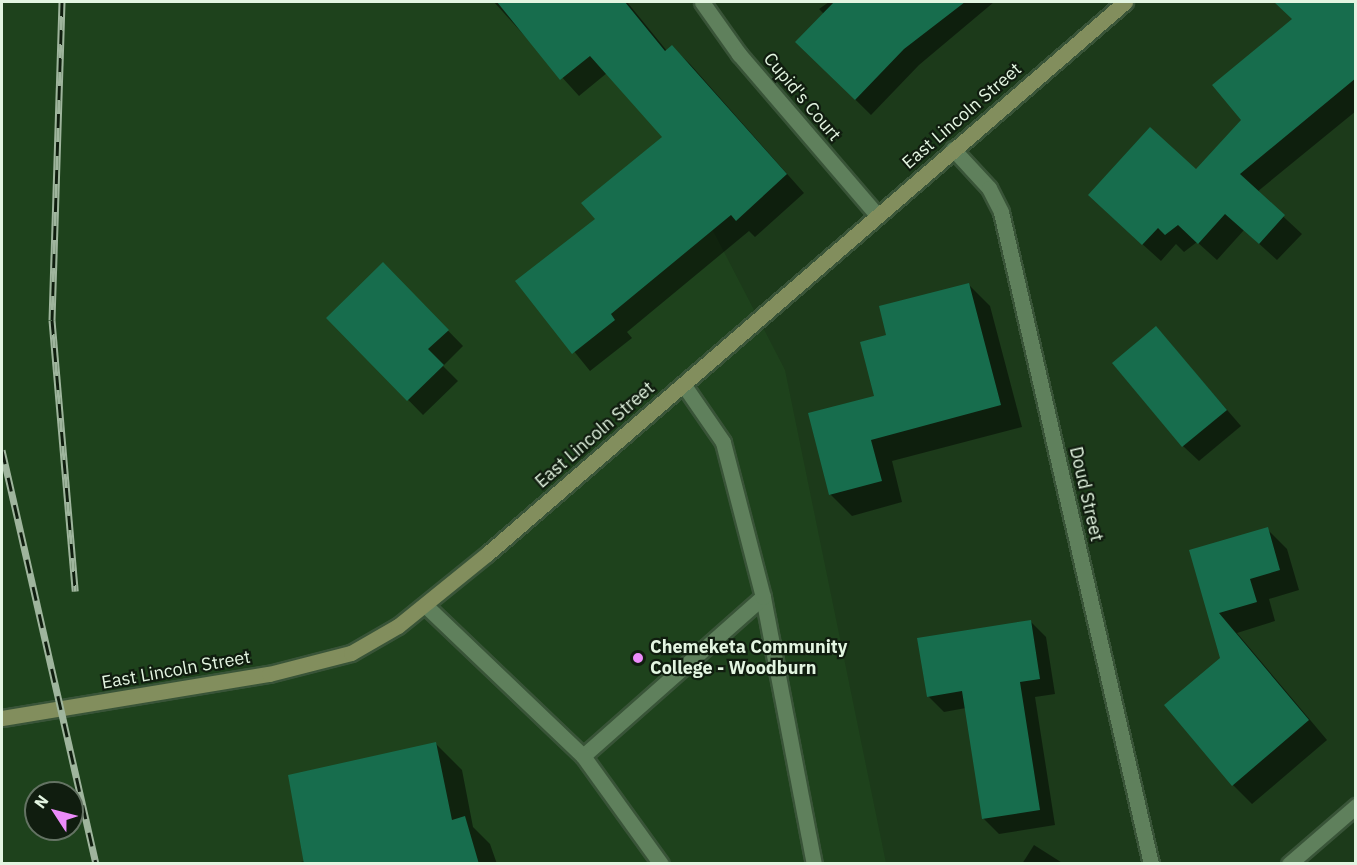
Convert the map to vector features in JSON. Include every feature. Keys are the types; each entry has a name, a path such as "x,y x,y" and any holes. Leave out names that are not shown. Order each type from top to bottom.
{"street":[{"name":"Cupid's Court","path":"702,2 739,54 877,215"},
{"name":"East Lincoln Street","path":"2,718 269,674 351,652 426,606 1125,2"},
{"name":"Doud Street","path":"953,149 988,188 1001,212 1151,864"},
{"path":"683,384 723,442 763,597 814,864"},
{"path":"583,756 763,597"},
{"path":"426,606 583,756 662,864"},
{"path":"1289,864 1356,806"}],"shaded area":[{"path":"2,2 595,2 785,370 886,863 2,864"}],"building":[{"path":"497,2 625,2 665,51 672,45 787,174 736,221 731,215 611,314 615,320 572,354 515,281 595,219 581,203 662,137 590,56 560,80"},
{"path":"834,2 965,2 904,49 855,100 795,42"},
{"path":"1274,2 1356,2 1356,78 1240,174 1285,215 1259,244 1225,214 1198,244 1178,225 1165,235 1158,228 1142,245 1088,195 1150,127 1196,169 1241,120 1212,85 1292,19"},
{"path":"383,262 449,330 428,349 444,365 407,401 326,318"},
{"path":"969,283 1001,405 871,440 882,481 829,495 808,413 874,396 860,342 886,335 879,306"},
{"path":"1156,326 1227,410 1182,447 1112,363"},
{"path":"1268,527 1280,570 1250,579 1257,602 1219,613 1309,720 1232,786 1164,705 1220,658 1189,550"},
{"path":"1031,620 1040,679 1020,682 1040,810 982,819 962,691 927,697 917,638"},
{"path":"436,742 452,820 465,816 479,864 304,864 288,775"}],"railway":[{"path":"62,2 52,320 75,591"},
{"path":"2,450 96,864"}],"place":[{"name":"Chemeketa Community College - Woodburn","path":"638,658"}]}
